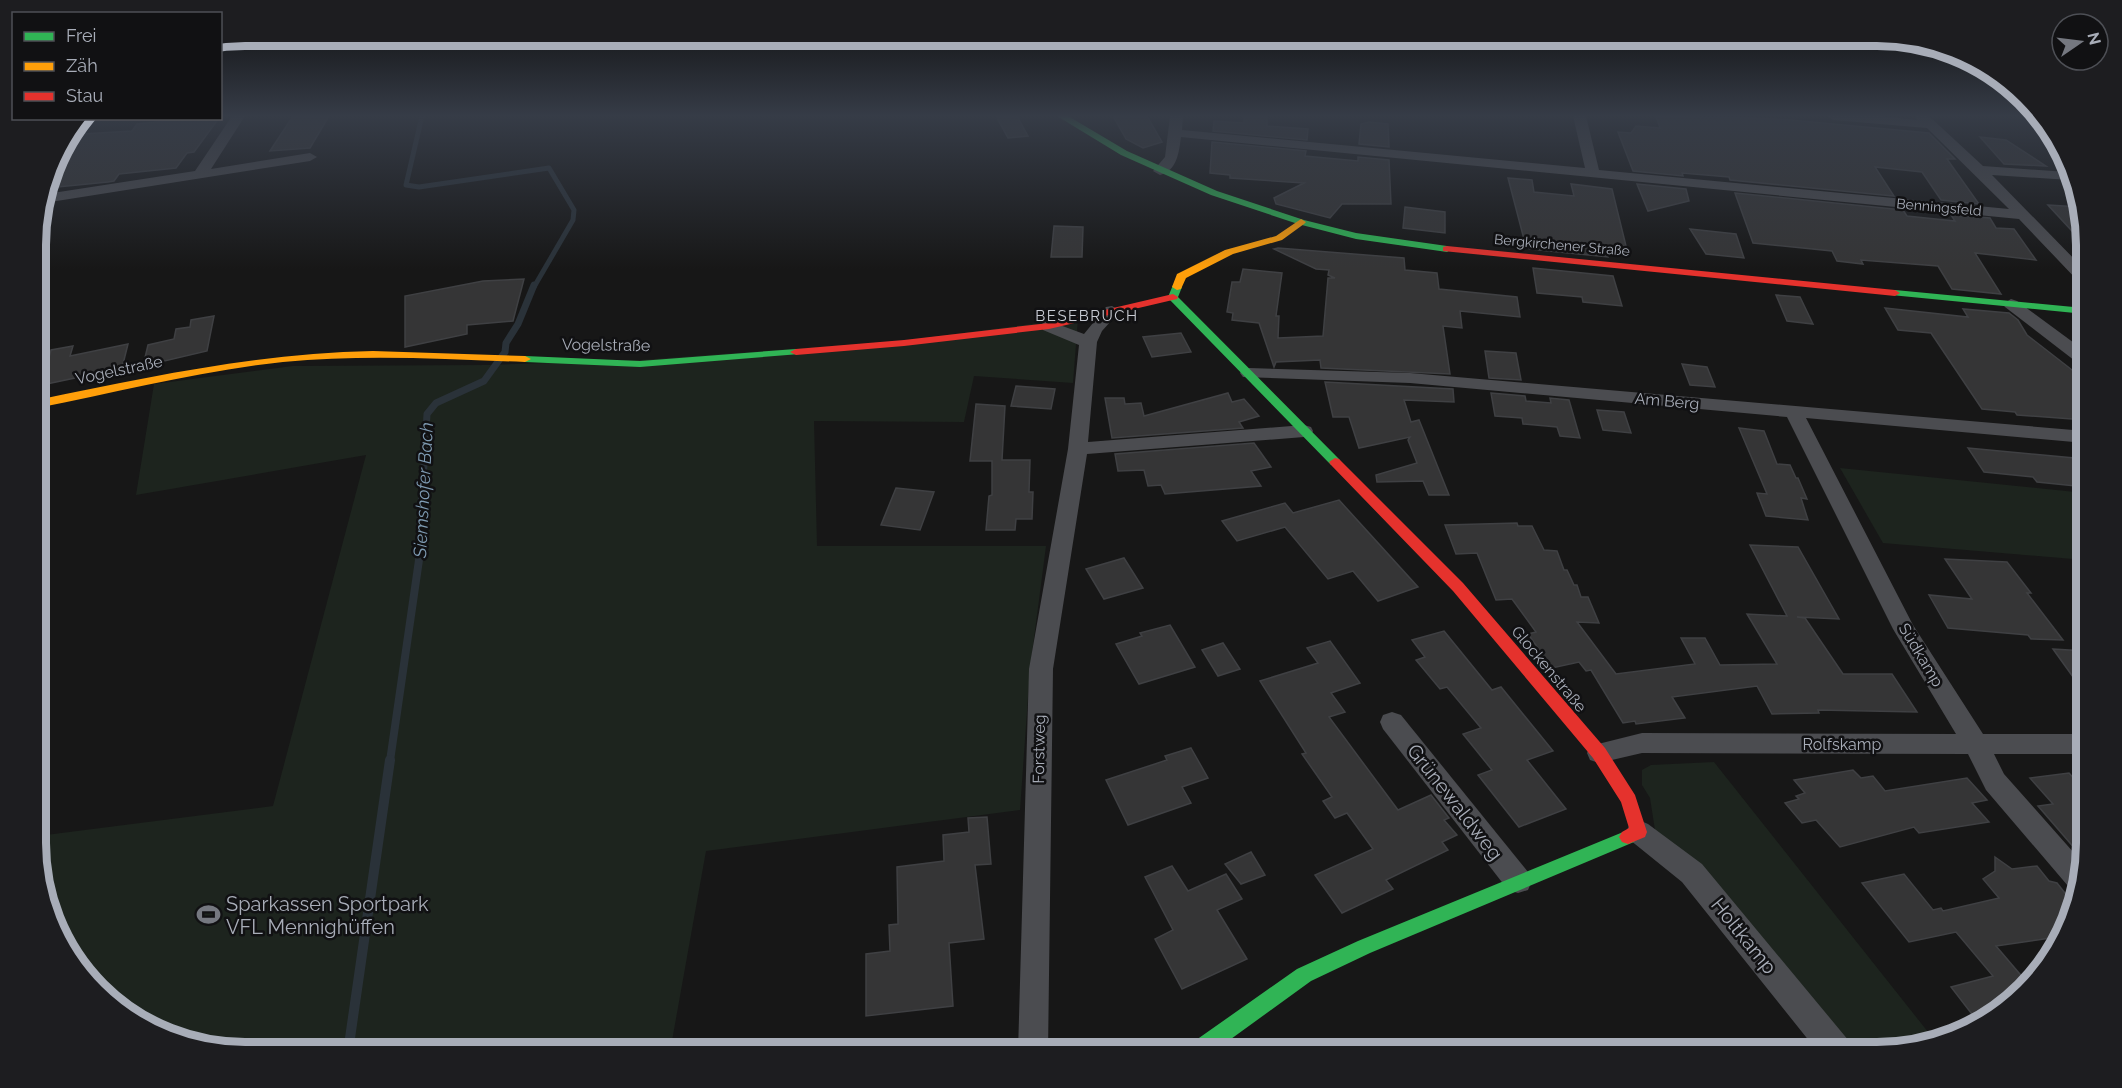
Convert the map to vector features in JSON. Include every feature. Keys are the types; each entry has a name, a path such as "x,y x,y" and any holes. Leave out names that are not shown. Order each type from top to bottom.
{"street":[{"path":"200,174 205,167"},
{"path":"52,199 247,167"},
{"name":"Bergkirchener Straße","path":"1152,167 1214,193 1301,222 1356,236 1494,255 2076,310"},
{"path":"1160,171 1164,167"},
{"name":"Benningsfeld","path":"1519,167 2020,215"},
{"path":"1591,167 1593,174"},
{"path":"1976,167 2076,270"},
{"path":"1979,170 2062,176"},
{"path":"1173,297 1181,276 1229,252 1279,238 1301,222"},
{"name":"Vogelstraße","path":"47,402 164,377 285,359 357,356 640,364 904,343 1049,326 1173,297"},
{"name":"Glockenstraße","path":"1173,297 1458,587 1599,753 1629,801 1639,832"},
{"path":"2011,304 2076,353"},
{"path":"1049,326 1088,342 1095,329 1112,311"},
{"name":"Forstweg","path":"1033,1042 1041,669 1078,449 1088,342"},
{"name":"Am Berg","path":"1249,374 1410,378 2076,436"},
{"name":"Südkamp","path":"1794,413 1904,629 1976,744 1995,782 2073,871"},
{"path":"1078,449 1304,431"},
{"name":"Grünewaldweg","path":"1392,722 1518,881"},
{"name":"Rolfskamp","path":"1599,753 1642,743 2076,744"},
{"path":"1211,1041 1304,975 1518,881 1639,832"},
{"name":"Holtkamp","path":"1639,832 1692,873 1829,1041"}],"shaded area":[{"path":"1078,318 1073,383 974,376 964,422 814,421 817,546 1046,546 1030,669 1020,810 706,851 672,1042 246,1042 220,1040 182,1031 157,1021 114,992 96,974 67,931 57,906 50,881 46,835 273,806 366,455 136,495 154,384 293,366 488,365 640,360 901,341"},
{"path":"1840,468 2076,492 2076,559 1883,543"},
{"path":"1714,762 1930,1034 1890,1041 1838,1041 1655,830 1650,798 1642,785 1642,770 1651,765"}],"building":[{"path":"63,167 177,167 119,174 114,181 56,187"},
{"path":"1210,167 1389,167 1391,204 1342,204 1330,218 1276,204 1274,198 1304,183 1230,178 1230,175 1210,173"},
{"path":"1631,167 1953,167 1979,204 1941,200 1922,172 1875,167 1894,196 1730,180 1729,177 1682,173 1683,176 1633,171"},
{"path":"1508,178 1532,180 1534,192 1574,196 1571,184 1612,189 1628,254 1606,251 1608,257 1526,247"},
{"path":"1637,184 1686,189 1689,201 1648,211"},
{"path":"1735,193 1903,210 1907,216 1955,221 1951,215 1990,218 1996,228 2014,229 2036,260 1975,253 2001,294 1952,289 1938,266 1861,260 1863,264 1837,261 1832,251 1753,243"},
{"path":"2048,205 2071,206 2075,234"},
{"path":"1405,207 1445,212 1445,233 1403,228"},
{"path":"1054,226 1083,227 1082,257 1051,257"},
{"path":"1690,229 1736,234 1744,258 1706,254"},
{"path":"1274,249 1404,258 1405,270 1437,273 1439,289 1517,297 1520,317 1460,311 1462,328 1443,326 1450,374 1321,368 1320,360 1276,362 1274,367 1259,323 1232,320 1233,313 1227,312 1232,282 1240,282 1243,269 1282,273 1276,316 1279,316 1278,338 1323,336 1328,278 1335,278 1328,275 1329,270 1316,269"},
{"path":"1533,268 1613,276 1622,306 1583,302 1582,297 1537,293"},
{"path":"524,279 513,321 467,325 467,334 405,347 405,296 483,281"},
{"path":"1776,295 1800,297 1813,324 1787,321"},
{"path":"1885,308 1968,317 1963,309 2009,313 2018,320 2027,335 2076,373 2076,419 2017,415 2015,412 1982,409 1931,333 1898,330"},
{"path":"214,316 207,351 143,366 148,345 174,339 176,329 190,327 191,320"},
{"path":"1181,333 1191,352 1152,357 1143,337"},
{"path":"128,344 122,368 47,384 47,366 51,350 73,346 70,356"},
{"path":"1485,351 1516,353 1521,380 1489,378"},
{"path":"1682,364 1707,367 1715,387 1690,385"},
{"path":"1325,382 1453,389 1454,402 1404,400 1411,422 1419,420 1449,495 1429,495 1423,481 1377,482 1376,475 1417,463 1408,440 1410,437 1359,448 1349,417 1333,417"},
{"path":"1016,386 1055,389 1051,409 1011,406"},
{"path":"1228,393 1232,402 1244,399 1259,416 1239,422 1243,428 1112,438 1105,398 1124,398 1125,404 1141,403 1144,416"},
{"path":"1491,393 1525,396 1526,401 1551,403 1550,398 1569,400 1580,438 1560,436 1557,427 1523,424 1522,418 1495,416"},
{"path":"976,404 1005,406 1002,460 1030,460 1029,492 1033,492 1032,519 1016,519 1015,530 986,530 989,496 992,495 992,461 970,461"},
{"path":"1597,410 1624,412 1631,433 1603,430"},
{"path":"1739,428 1764,431 1777,464 1790,465 1807,499 1801,498 1808,520 1766,516 1757,493 1767,494"},
{"path":"1254,443 1271,467 1251,471 1261,486 1165,494 1161,485 1148,486 1144,470 1118,471 1115,454"},
{"path":"1968,448 2076,458 2076,486 2037,482 2033,477 1984,472"},
{"path":"896,488 934,492 920,530 881,525"},
{"path":"1339,500 1418,587 1378,601 1353,571 1328,579 1285,527 1237,541 1222,521 1285,503 1293,513"},
{"path":"1517,523 1518,526 1532,526 1544,550 1557,551 1564,570 1567,570 1574,585 1577,585 1581,597 1588,597 1599,623 1577,622 1616,674 1695,664 1681,638 1705,638 1720,665 1777,664 1747,614 1787,616 1750,545 1798,547 1839,619 1797,617 1805,618 1843,674 1892,674 1917,712 1818,710 1819,713 1772,714 1757,686 1672,697 1685,718 1636,724 1635,721 1623,723 1591,670 1586,671 1579,662 1552,668 1528,634 1536,632 1512,599 1496,600 1477,553 1456,554 1445,525"},
{"path":"1124,558 1143,588 1104,599 1086,569"},
{"path":"1945,559 2007,562 2031,593 2027,593 2063,640 2031,639 2028,635 1948,628 1929,595 1972,599"},
{"path":"1170,625 1195,667 1139,684 1116,644 1142,636 1140,633"},
{"path":"1444,631 1492,690 1501,687 1553,751 1527,760 1566,809 1519,827 1478,775 1492,770 1463,734 1481,728 1447,687 1440,689 1416,660 1425,657 1412,640"},
{"path":"1330,641 1360,683 1331,693 1345,712 1329,717 1398,810 1431,795 1449,818 1444,820 1457,835 1442,842 1448,850 1386,880 1393,889 1342,913 1315,875 1373,849 1347,813 1335,818 1323,801 1332,797 1302,754 1306,753 1260,681 1318,663 1307,648"},
{"path":"1223,643 1240,669 1218,676 1202,650"},
{"path":"2053,649 2076,650 2076,681"},
{"path":"1191,748 1208,778 1182,787 1191,803 1128,825 1106,780 1167,760 1165,756"},
{"path":"1853,770 1861,778 1873,776 1885,791 1967,778 1987,800 1972,803 1989,822 1919,833 1914,827 1840,847 1816,820 1802,823 1785,803 1799,799 1796,796 1805,793 1794,780"},
{"path":"2069,773 2076,781 2075,849 2038,806 2053,804 2030,778"},
{"path":"987,817 991,864 975,865 984,939 949,943 953,1006 866,1016 866,954 890,951 889,925 898,924 897,867 944,861 943,835 969,832 968,818"},
{"path":"1251,852 1265,875 1241,884 1225,864"},
{"path":"1995,857 2012,869 2037,866 2049,881 2057,883 2068,897 2051,938 1996,946 2023,977 2008,992 1973,1016 1951,987 1993,976 1956,932 1909,942 1862,883 1904,874 1933,910 1941,908 1943,911 1999,898 1983,879 1995,871"},
{"path":"1172,866 1188,891 1226,874 1242,899 1217,910 1247,959 1182,989 1155,939 1173,930 1145,877"}],"waterway":[{"name":"Siemshofer Bach","path":"410,167 406,185 419,187 549,168 574,210 573,220 534,287"},
{"name":"Siemshofer Bach","path":"422,498 427,414 436,403 484,381 505,352 506,343 518,324 534,285"},
{"name":"Siemshofer Bach","path":"390,761 419,560 422,497"},
{"name":"Siemshofer Bach","path":"349,1042 390,760"}],"traffic: fast":[{"path":"1155,167 1214,193 1301,222 1356,236 1447,249"},
{"path":"1177,287 1173,297 1335,462"},
{"path":"1895,293 2076,310"},
{"path":"525,359 640,364 796,352"},
{"path":"1211,1041 1304,975 1364,947 1628,837"}],"traffic: slow":[{"path":"1177,287 1181,276 1229,252 1279,238 1301,222"},
{"path":"47,402 190,373 283,359 373,355 525,359"}],"traffic: jam":[{"path":"1447,249 1895,293"},
{"path":"796,352 904,343 1049,326 1173,297"},
{"path":"1335,462 1458,587 1599,753 1629,800 1639,832 1628,837"}],"place":[{"name":"Sparkassen Sportpark VFL Mennighüffen","path":"208,915"}],"district":[{"name":"BESEBRUCH","path":"1087,316"}]}
